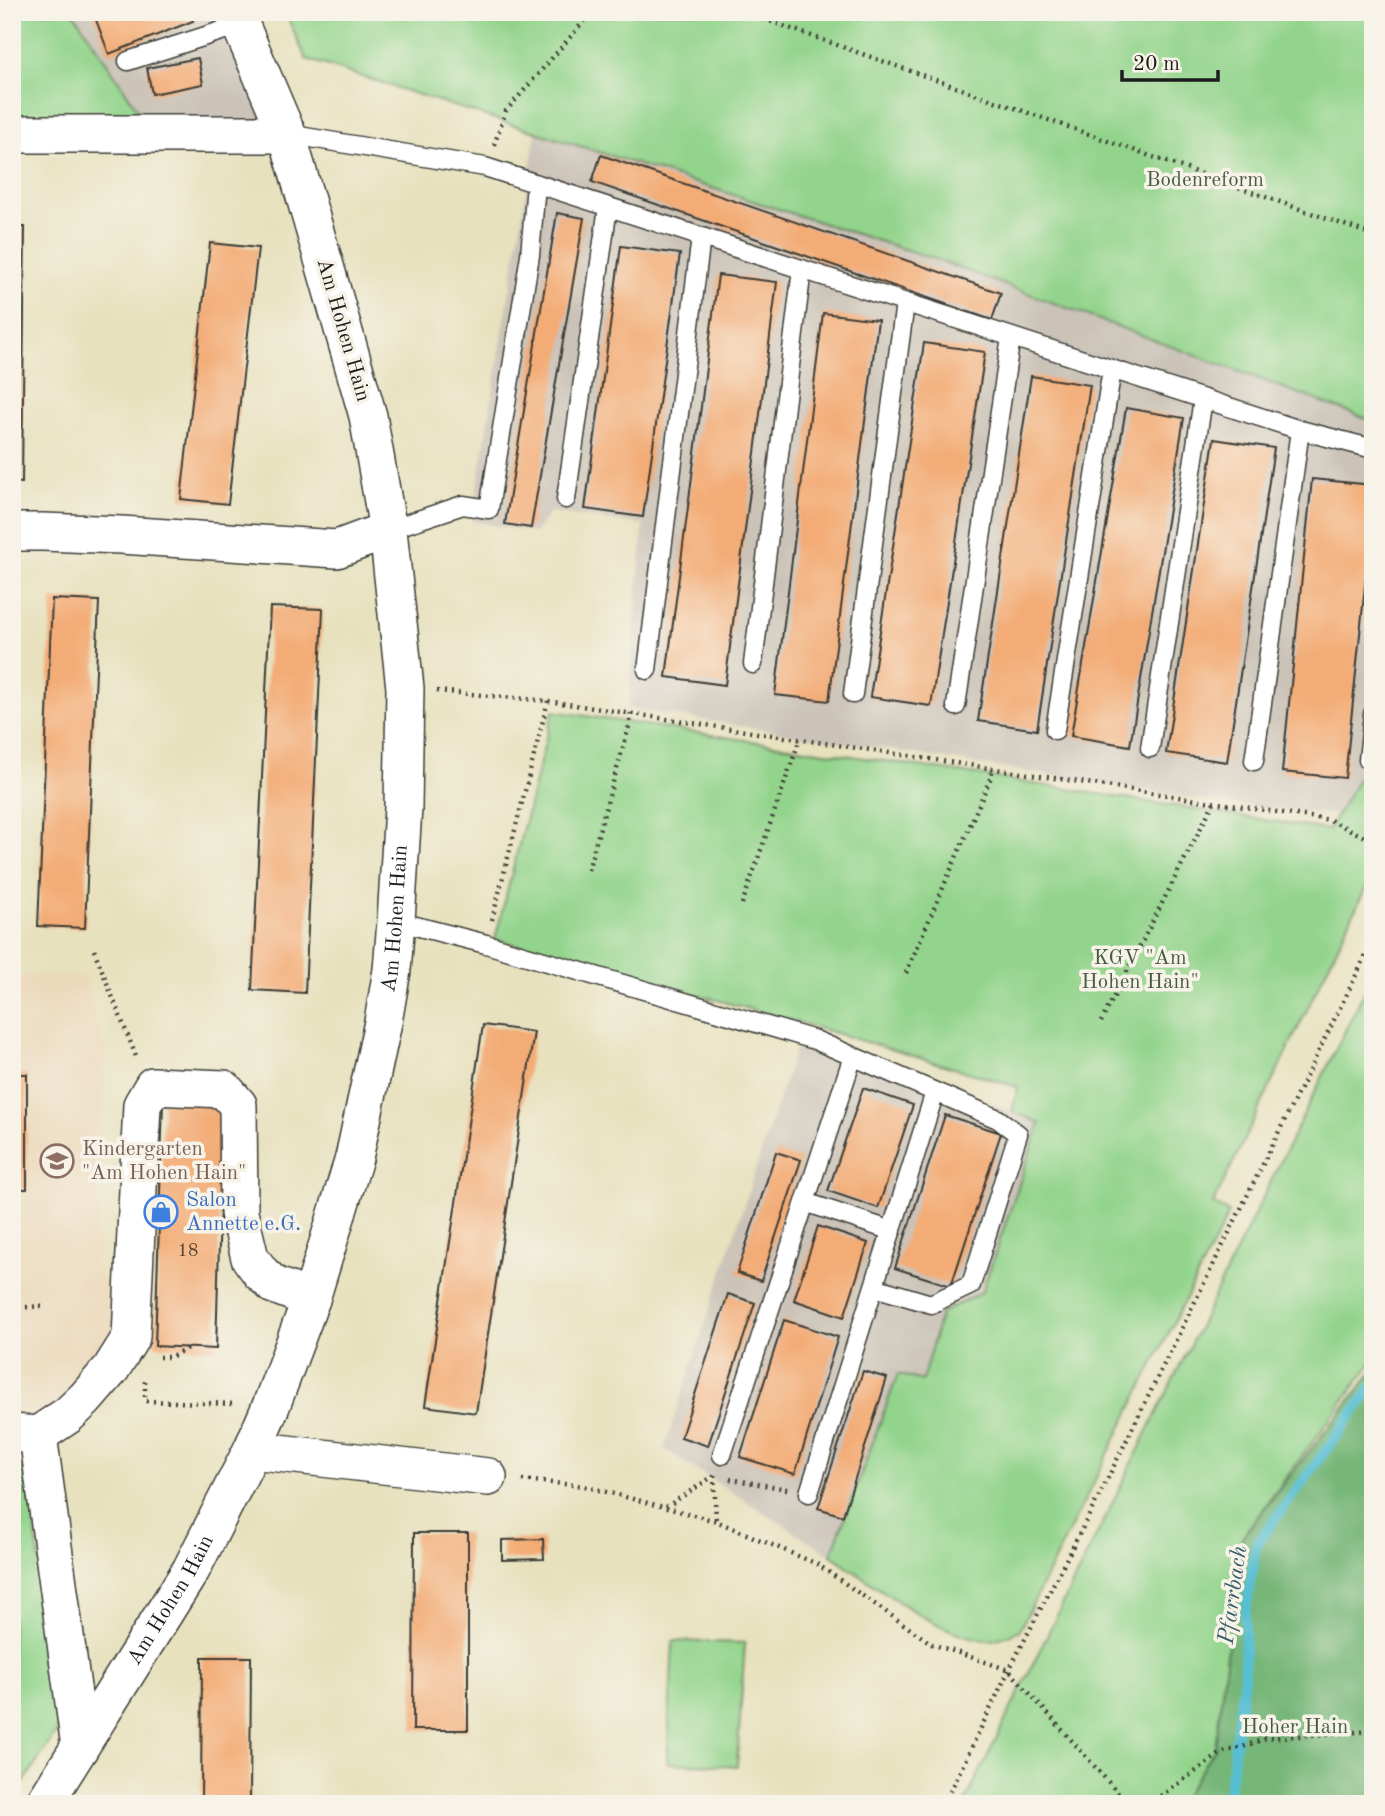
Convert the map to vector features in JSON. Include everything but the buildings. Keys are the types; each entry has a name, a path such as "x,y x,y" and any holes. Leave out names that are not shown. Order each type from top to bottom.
{"street":[{"name":"Am Hohen Hain","path":"44,1804 191,1570 252,1450 271,1406 312,1299 354,1158 392,970 403,808 405,688 388,530 368,416 287,134 238,18"},
{"path":"12,134 287,134"},
{"path":"12,532 121,535 337,549 388,530"},
{"path":"80,1747 25,1434 68,1415 111,1369 138,1347 142,1105 153,1086 224,1089 238,1105 239,1213 250,1258 274,1285 312,1299"},
{"path":"252,1450 488,1477"}],"lane":[{"path":"128,61 238,18"},
{"path":"287,134 486,168 1300,430 1370,447 1373,450"},
{"path":"388,530 463,505 489,509 530,255 536,184"},
{"path":"566,499 608,207"},
{"path":"648,670 701,237"},
{"path":"752,664 802,269"},
{"path":"853,694 905,303"},
{"path":"956,706 1011,337"},
{"path":"1055,730 1112,369"},
{"path":"1150,748 1203,399"},
{"path":"1254,761 1300,430"},
{"path":"1368,760 1373,715"},
{"path":"397,921 486,944 815,1040 998,1119 1018,1134 971,1285 931,1304 874,1287"},
{"path":"722,1455 853,1056"},
{"path":"809,1493 935,1092"},
{"path":"805,1202 892,1231"}],"path":[{"path":"486,168 506,110 592,12"},
{"path":"744,12 1373,235"},
{"path":"405,688 548,701 1330,820 1373,841"},
{"path":"486,944 548,701"},
{"path":"588,870 631,713"},
{"path":"742,904 800,739"},
{"path":"906,972 991,777 992,768"},
{"path":"1101,1022 1214,802"},
{"path":"944,1804 1373,941"},
{"path":"94,950 143,1076 142,1105"},
{"path":"12,1308 45,1307"},
{"path":"138,1347 171,1357 187,1348"},
{"path":"145,1379 145,1401 271,1406"},
{"path":"716,1521 713,1476 722,1455"},
{"path":"666,1508 713,1476 809,1493"},
{"path":"488,1477 584,1486 716,1521 817,1564 932,1644 1009,1670 1128,1804"},
{"path":"1149,1804 1223,1752 1266,1738 1373,1731"}],"shaded area":[{"path":"73,12 235,12 287,134 154,134"},
{"path":"536,132 932,258 1373,421 1373,771 1359,778 1338,815 1215,802 628,708 643,525 550,512 535,533 472,521"},
{"name":"Kindergarten \"Am Hohen Hain\"","path":"12,975 84,976 106,1052 96,1270 125,1313 72,1404 12,1424"},
{"path":"802,1028 1041,1123 982,1292 941,1313 922,1381 898,1374 831,1555 664,1449"}],"green space":[{"path":"12,12 73,12 154,134 12,134"},
{"name":"Bodenreform","path":"285,12 1373,12 1373,421 932,258 306,59"},
{"name":"KGV \"Am Hohen Hain\"","path":"553,711 1328,830 1359,778 1373,771 1373,873 1213,1204 1229,1213 1019,1631 987,1640 946,1628 905,1606 831,1555 898,1374 922,1381 941,1313 982,1292 1040,1123 1012,1111 1018,1087 808,1025 495,939"},
{"path":"1373,974 1373,1361 1242,1537 1215,1748 1179,1804 964,1804"},
{"name":"Hoher Hain","path":"1373,1371 1373,1804 1179,1804 1215,1748 1242,1537"},
{"path":"12,1461 29,1477 60,1726 12,1801"},
{"path":"673,1641 745,1643 737,1766 667,1763"}],"waterway":[{"name":"Pfarrbach","path":"1227,1804 1244,1677 1245,1617 1256,1545 1373,1386"}],"place":[{"name":"Kindergarten \"Am Hohen Hain\"","path":"57,1161"},
{"name":"Salon Annette e.G.","path":"161,1212"}]}
